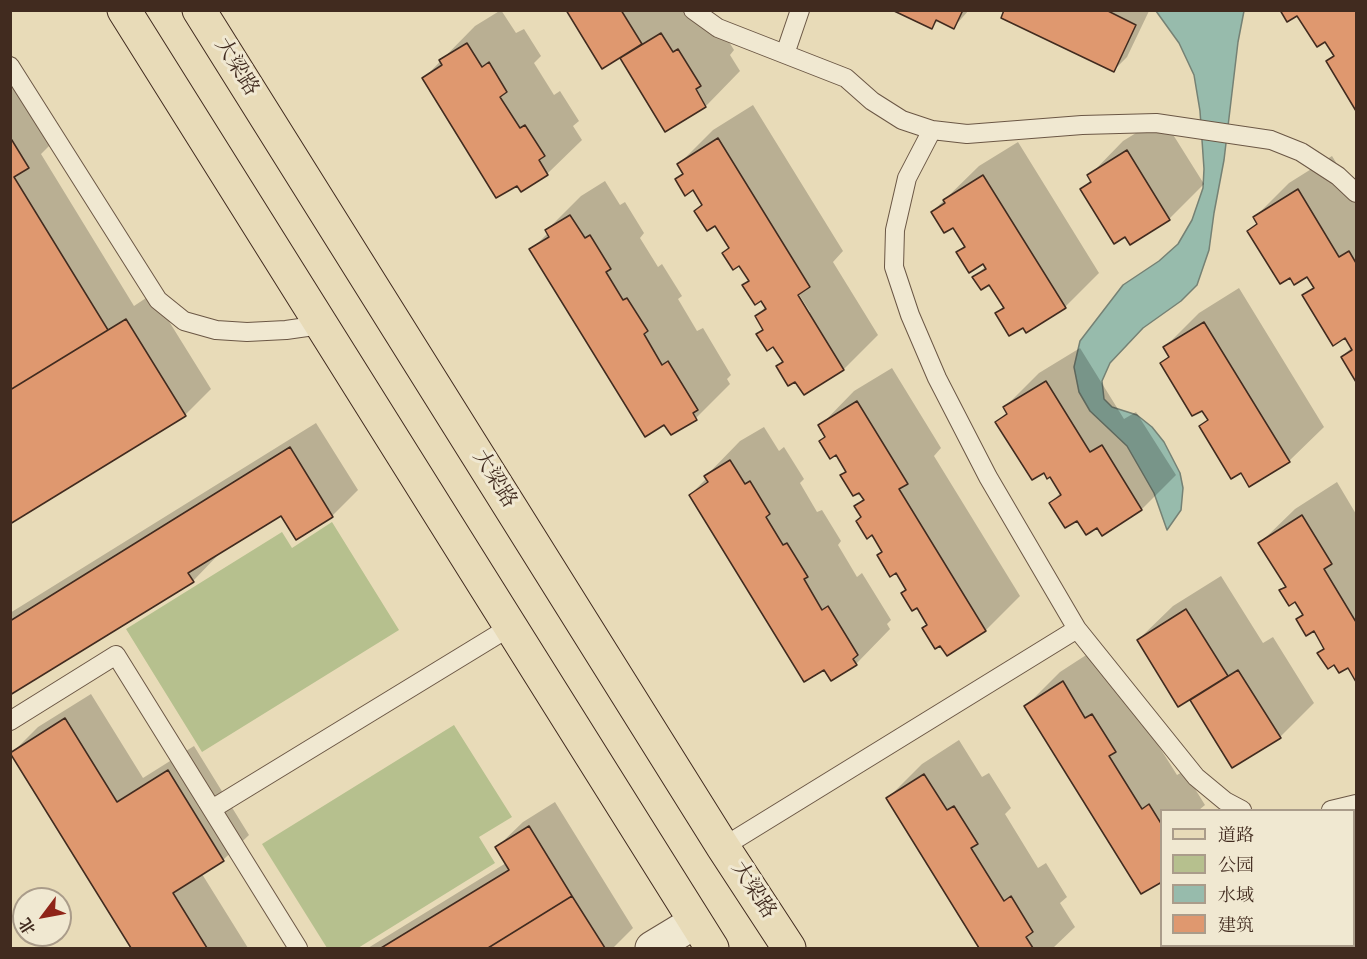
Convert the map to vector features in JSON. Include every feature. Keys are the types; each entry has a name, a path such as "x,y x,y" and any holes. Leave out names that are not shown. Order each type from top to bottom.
{"main road":[{"path":"124,10 703,935"},
{"name":"大梁路","path":"199,10 723,847 789,948"}],"street":[{"path":"652,948 703,935"}],"lane":[{"path":"693,10 718,28 846,78 872,101 902,120 932,130 967,134 1082,124 1155,123 1242,135 1271,140 1301,152 1338,176 1356,193"},
{"path":"785,54 800,10"},
{"path":"10,66 158,300 184,321 216,330 247,332 321,325"},
{"path":"932,130 907,178 895,230 894,267 910,315 937,378 988,477 1077,629 1196,777 1225,801 1240,809"},
{"path":"212,809 510,627"},
{"path":"723,847 1077,629"},
{"path":"10,721 116,655 298,948"},
{"path":"1334,809 1356,804"}],"green space":[{"path":"332,522 399,630 202,752 126,629 282,532 292,548"},
{"path":"454,725 512,817 479,837 495,863 358,948 327,948 262,844"}],"water":[{"path":"1156,11 1244,11 1238,42 1224,160 1209,250 1197,285 1181,301 1143,328 1110,363 1102,381 1104,399 1112,407 1137,415 1152,427 1164,442 1180,473 1183,488 1181,510 1167,530 1154,493 1127,446 1090,411 1079,392 1074,367 1080,341 1123,285 1159,261 1178,244 1192,220 1203,188 1200,111 1194,75 1179,43"}],"building":[{"path":"566,10 621,10 642,44 602,69"},
{"path":"892,10 963,10 954,29 936,20 932,29"},
{"path":"1004,10 1106,10 1136,25 1114,72 1001,18"},
{"path":"1280,10 1356,10 1356,111 1326,61 1334,56 1325,42 1317,47 1297,16 1287,22"},
{"path":"661,33 673,52 678,49 701,86 696,89 706,107 665,132 620,58"},
{"path":"467,43 482,67 489,62 507,92 500,97 520,128 525,125 545,156 539,160 548,175 521,192 517,186 496,198 422,78 442,65 439,60"},
{"path":"10,137 29,168 14,177 108,330 10,390"},
{"path":"718,138 810,287 798,295 844,370 804,395 795,382 788,386 776,366 783,362 773,347 767,351 756,334 763,330 755,316 766,309 761,301 755,305 742,285 749,281 739,266 733,270 722,253 729,248 715,226 707,231 694,211 702,205 693,190 685,196 675,179 683,174 677,164"},
{"path":"1127,150 1170,220 1130,245 1125,237 1114,244 1080,189 1091,182 1087,175"},
{"path":"983,175 1066,308 1026,333 1023,328 1009,336 995,313 1004,308 989,285 981,290 972,277 986,269 983,264 969,273 956,252 965,247 953,228 944,233 931,212 945,203 943,200"},
{"path":"1298,189 1339,257 1349,251 1356,263 1356,382 1341,357 1352,350 1345,338 1333,346 1302,295 1314,288 1307,277 1294,285 1290,278 1280,284 1247,231 1257,224 1253,217"},
{"path":"570,215 585,238 590,235 611,269 606,272 623,300 627,298 648,331 644,334 662,365 668,361 698,410 693,413 697,420 671,435 664,425 645,437 529,249 549,237 545,230"},
{"path":"126,319 186,416 10,524 10,390"},
{"path":"1204,322 1290,462 1249,487 1241,473 1231,479 1199,426 1208,420 1202,411 1192,416 1160,363 1169,357 1163,347"},
{"path":"1046,381 1090,452 1102,445 1142,510 1102,536 1097,528 1086,535 1077,521 1065,528 1049,503 1061,495 1050,477 1047,479 1044,473 1032,480 995,422 1007,414 1003,407"},
{"path":"857,401 908,484 899,489 986,631 947,656 940,646 935,649 922,628 927,625 917,608 912,611 901,593 906,590 896,573 890,577 877,555 882,552 872,535 867,539 856,521 861,517 854,506 864,500 859,493 853,496 840,475 846,472 836,455 830,459 819,441 825,437 818,425"},
{"path":"290,447 333,517 296,540 281,516 188,573 194,582 10,695 10,621"},
{"path":"730,460 745,484 750,481 770,514 766,517 783,545 787,543 808,577 804,579 822,610 828,606 858,655 853,659 857,665 831,681 824,670 804,682 689,495 708,482 704,476"},
{"path":"1302,515 1332,564 1324,569 1356,622 1356,682 1348,668 1339,673 1334,665 1328,669 1317,653 1324,649 1314,631 1306,636 1296,619 1303,615 1295,602 1289,606 1279,590 1286,587 1258,543"},
{"path":"1186,609 1228,676 1178,707 1137,640"},
{"path":"1238,670 1281,738 1232,768 1190,700"},
{"path":"1063,681 1085,718 1092,714 1116,752 1109,756 1142,809 1149,804 1160,822 1160,883 1141,894 1024,706"},
{"path":"65,718 117,802 168,770 224,861 173,893 207,948 131,948 10,753"},
{"path":"924,774 947,810 954,806 978,844 971,848 1004,901 1011,896 1033,932 1026,937 1033,948 979,948 886,798"},
{"path":"529,826 572,896 488,948 381,948 509,870 495,847"},
{"path":"1356,840 1356,918 1355,916"},
{"path":"572,896 605,948 488,948"},
{"path":"1238,947 1239,948 1194,948"}]}
